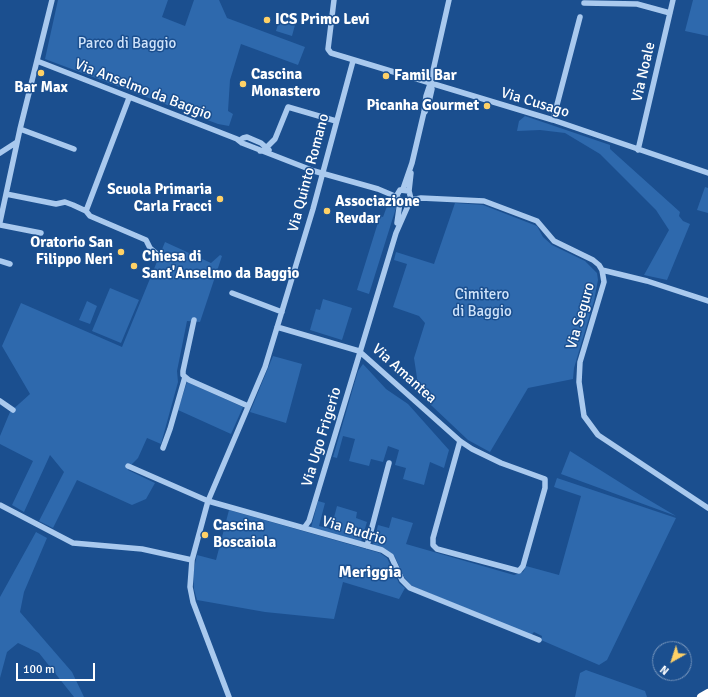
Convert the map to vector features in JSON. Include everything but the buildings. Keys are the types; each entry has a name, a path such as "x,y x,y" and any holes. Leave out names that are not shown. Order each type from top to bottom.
{"highway":[{"path":"701,697 708,693"}],"street":[{"path":"40,233 0,223 20,129 52,0"},
{"name":"Via Cusago","path":"334,0 328,49 331,53 353,61 553,120 708,173"},
{"path":"396,233 400,195 412,163 424,112 425,97 430,84 449,0"},
{"name":"Via Noale","path":"638,150 673,0"},
{"path":"584,3 637,4 670,13"},
{"path":"553,120 580,16"},
{"name":"Via Anselmo da Baggio","path":"37,61 240,140 242,143 260,151 322,173"},
{"name":"Via Quinto Romano","path":"229,697 192,598 190,582 192,560 208,501 265,367 353,61"},
{"path":"86,211 129,98"},
{"path":"260,151 266,148 276,135 288,107 336,121"},
{"path":"20,129 74,150"},
{"name":"Via Anselmo da Baggio","path":"240,140 248,137 262,143 275,156"},
{"path":"0,153 17,142"},
{"path":"396,233 410,201 412,163"},
{"path":"322,173 400,195"},
{"name":"Via Seguro","path":"421,198 410,192 400,195 404,204 421,198 484,201 537,221 554,241 593,260 602,270 604,282 580,362 579,382 584,416 598,435 708,508"},
{"path":"6,194 56,204 65,202 86,211 90,216 146,240 150,248 156,253"},
{"name":"Via Ugo Frigerio","path":"304,528 309,522 396,233"},
{"path":"0,261 10,264"},
{"path":"602,270 647,281 708,301"},
{"path":"232,293 282,312"},
{"path":"194,320 182,371 185,377 248,406"},
{"name":"Via Amantea","path":"277,327 360,351 460,441 490,458 545,479 545,488 523,566 519,571 437,549 433,545 433,538 460,441"},
{"path":"163,448 185,377"},
{"path":"0,401 13,410"},
{"path":"367,546 389,463"},
{"path":"128,466 208,501"},
{"name":"Via Budrio","path":"208,501 382,550 391,556 402,580 413,590 487,618 539,640"},
{"path":"0,504 73,543 142,549 192,560"}],"green space":[{"name":"Parco di Baggio","path":"58,0 168,0 162,17 185,26 194,0 219,0 227,18 305,47 298,65 241,44 230,80 228,111 233,114 229,126 218,124 45,59"},
{"path":"693,0 708,0 708,36 685,31"},
{"path":"279,21 295,25 292,36 276,31"},
{"path":"525,116 610,145 610,149 680,212 679,216 683,221 690,224 667,280 644,275 669,230 656,210 600,154 565,133 540,130 517,131 519,121"},
{"path":"705,187 708,188 708,213 697,210"},
{"path":"390,198 395,203 396,208 369,294 357,290 380,216 383,217"},
{"name":"Cimitero di Baggio","path":"455,203 483,205 537,226 543,237 552,245 585,261 597,273 598,280 594,301 574,368 573,379 528,388 490,452 468,440 414,389 417,378 414,358 425,323 419,316 393,307 407,264 394,260 396,252 434,264"},
{"path":"165,242 211,263 220,255 222,256 200,322 187,321 177,371 178,382 161,444 147,438 138,458 128,470 155,483 146,499 132,505 77,480 53,528 39,521 64,472 50,455 24,512 12,505 33,461 0,444 0,436 10,412 30,394 2,346 21,303 122,347"},
{"path":"110,288 139,300 121,343 92,331"},
{"path":"323,299 352,308 342,340 310,330 316,309 320,310"},
{"path":"87,301 97,306 90,324 79,320"},
{"path":"273,356 302,364 286,423 250,412"},
{"path":"363,364 386,389 408,404 449,450 444,468 430,462 424,485 403,479 406,468 395,465 399,450 388,446 383,462 371,459 369,466 349,461 355,439 343,436 337,458 333,457 358,371"},
{"path":"187,382 243,407 231,434 178,410"},
{"path":"570,451 632,490 676,516 561,474"},
{"path":"557,478 676,518 607,660 599,665 541,640 542,636 534,632 531,635 412,586 404,577 395,557 391,553 373,545 378,525 389,528 392,517 413,523 406,544 514,575 523,572 526,566 559,575 581,496 554,487"},
{"path":"318,501 325,503 319,526 331,529 337,506 357,512 356,518 367,522 361,542 311,528"},
{"path":"229,510 380,553 387,558 399,583 405,588 399,599 343,582 334,619 265,612 197,600 194,589 193,573 197,555 216,560"},
{"path":"36,532 47,538 24,592 20,612 72,672 84,697 74,697 39,653 18,643 7,652 0,678 0,597"},
{"path":"586,670 645,691 647,697 575,697 580,673"}],"place":[{"name":"ICS Primo Levi","path":"267,20"},
{"name":"Bar Max","path":"41,73"},
{"name":"Famil Bar","path":"386,76"},
{"name":"Cascina Monastero","path":"243,84"},
{"name":"Picanha Gourmet","path":"487,106"},
{"name":"Scuola Primaria Carla Fracci","path":"220,199"},
{"name":"Associazione Revdar","path":"327,211"},
{"name":"Oratorio San Filippo Neri","path":"121,252"},
{"name":"Chiesa di Sant'Anselmo da Baggio","path":"134,266"},
{"name":"Cascina Boscaiola","path":"205,535"}],"district":[{"name":"Meriggia","path":"370,573"}]}
